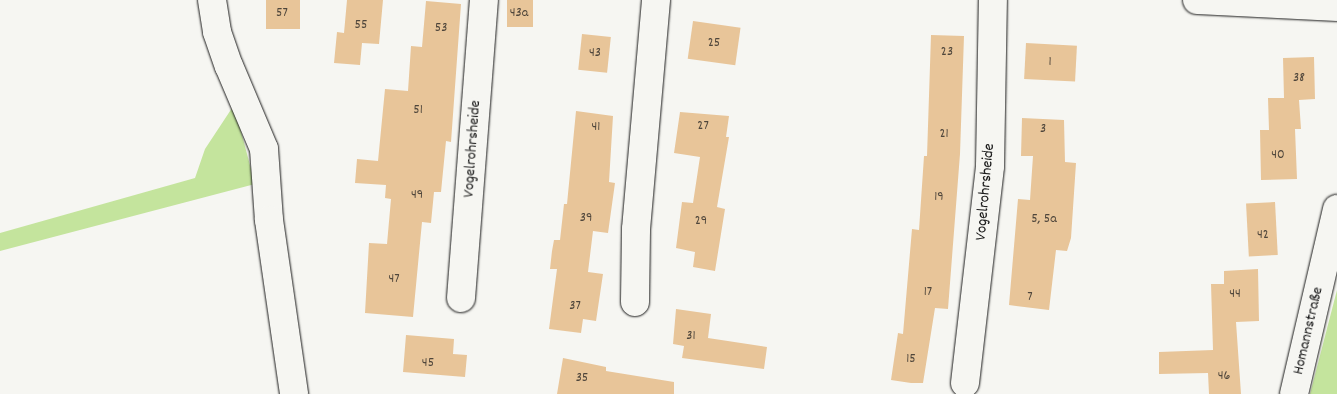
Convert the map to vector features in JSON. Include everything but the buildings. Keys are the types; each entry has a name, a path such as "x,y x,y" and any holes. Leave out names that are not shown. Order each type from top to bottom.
{"street":[{"path":"212,0 217,32 229,66 264,149 271,229 294,394"},
{"name":"Vogelrohrsheide","path":"461,298 484,0"},
{"path":"635,302 636,229 656,0"},
{"name":"Vogelrohrsheide","path":"965,383 990,166 993,0"},
{"path":"1197,0 1337,7"},
{"name":"Homannstraße","path":"1294,394 1337,209"}],"green space":[{"path":"234,105 255,184 0,251 0,233 195,178 205,149"},
{"path":"1337,290 1337,394 1310,394"}]}
